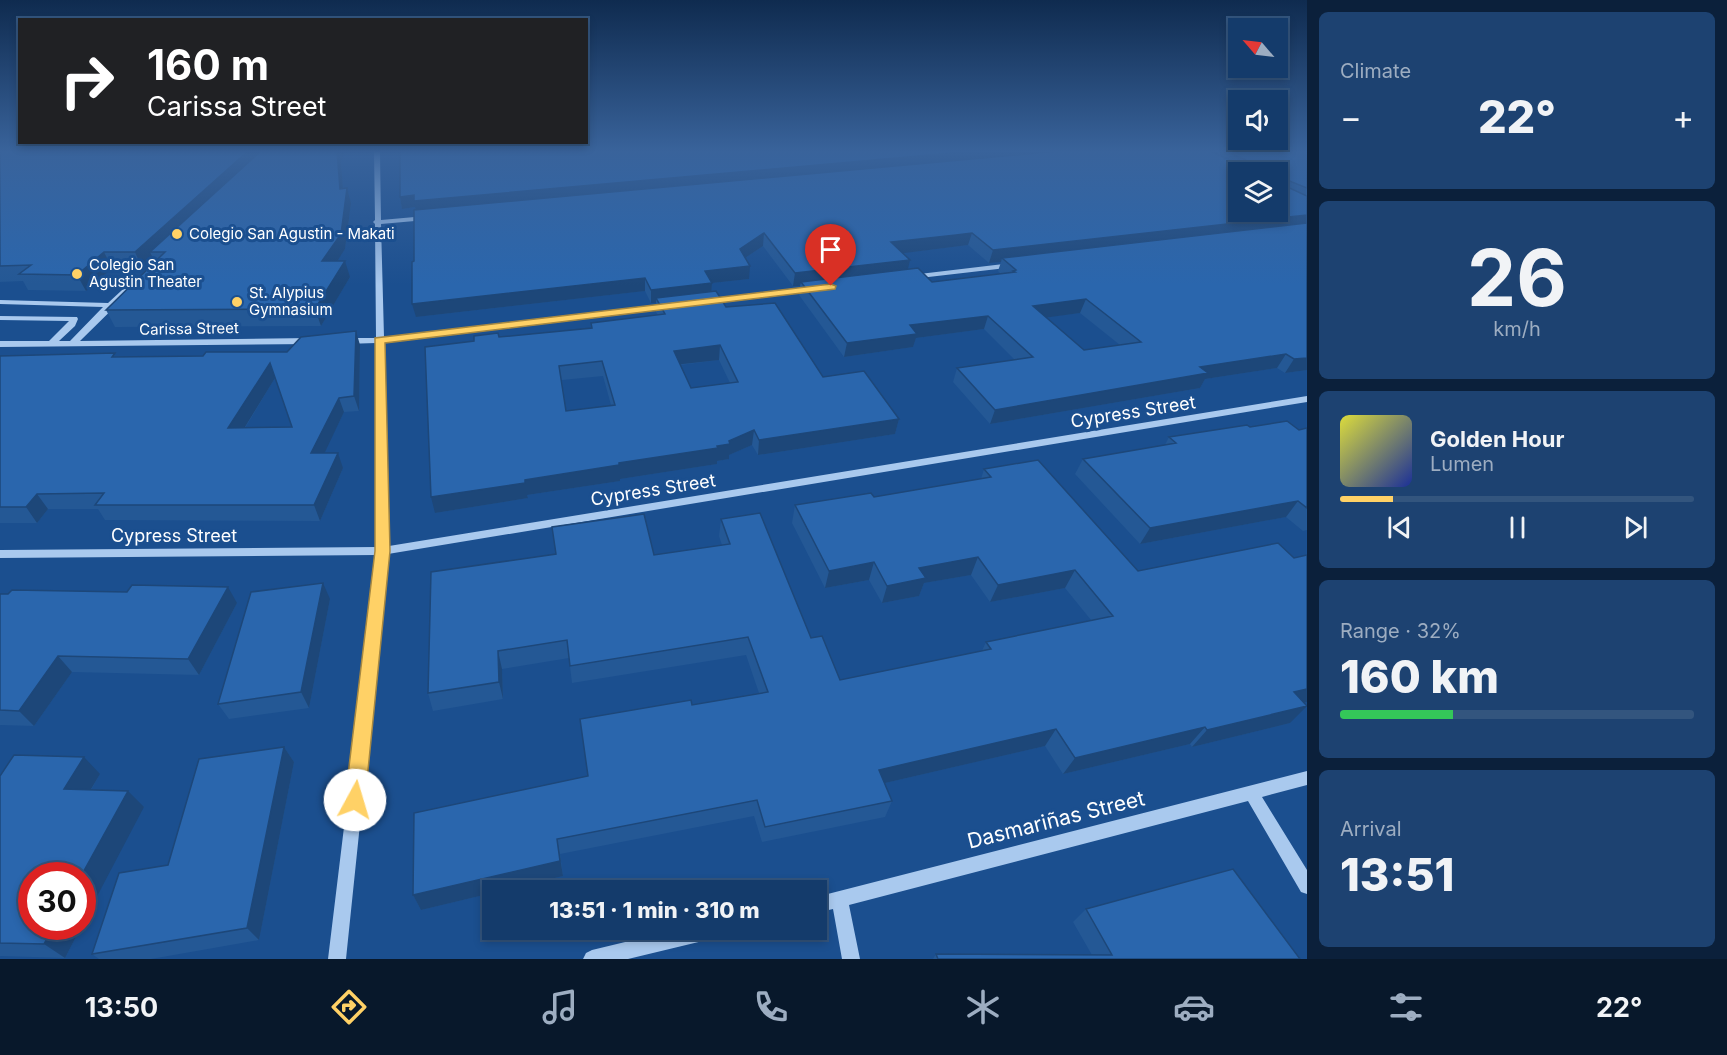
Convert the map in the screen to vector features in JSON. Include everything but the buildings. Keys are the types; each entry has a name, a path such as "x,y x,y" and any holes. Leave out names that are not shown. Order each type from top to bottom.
{"street":[{"path":"337,959 383,551 376,196"},
{"path":"376,222 436,217"},
{"path":"903,278 1022,264"},
{"path":"72,344 110,305 146,273"},
{"path":"700,302 819,288"},
{"path":"0,302 110,305"},
{"path":"332,341 379,340 676,305"},
{"path":"0,318 74,318 72,324 51,344"},
{"name":"Carissa Street","path":"0,344 320,341"},
{"name":"Cypress Street","path":"0,554 383,551 1307,399"},
{"name":"Dasmariñas Street","path":"827,902 1307,778"},
{"path":"1251,792 1307,886"},
{"path":"840,899 850,959"},
{"path":"592,959 670,940"}],"place":[{"name":"Colegio San Agustin - Makati","path":"177,234"},
{"name":"Colegio San Agustin Theater","path":"77,274"},
{"name":"St. Alypius Gymnasium","path":"237,302"}],"route":[{"path":"355,800 383,551 379,340 831,286"}]}
